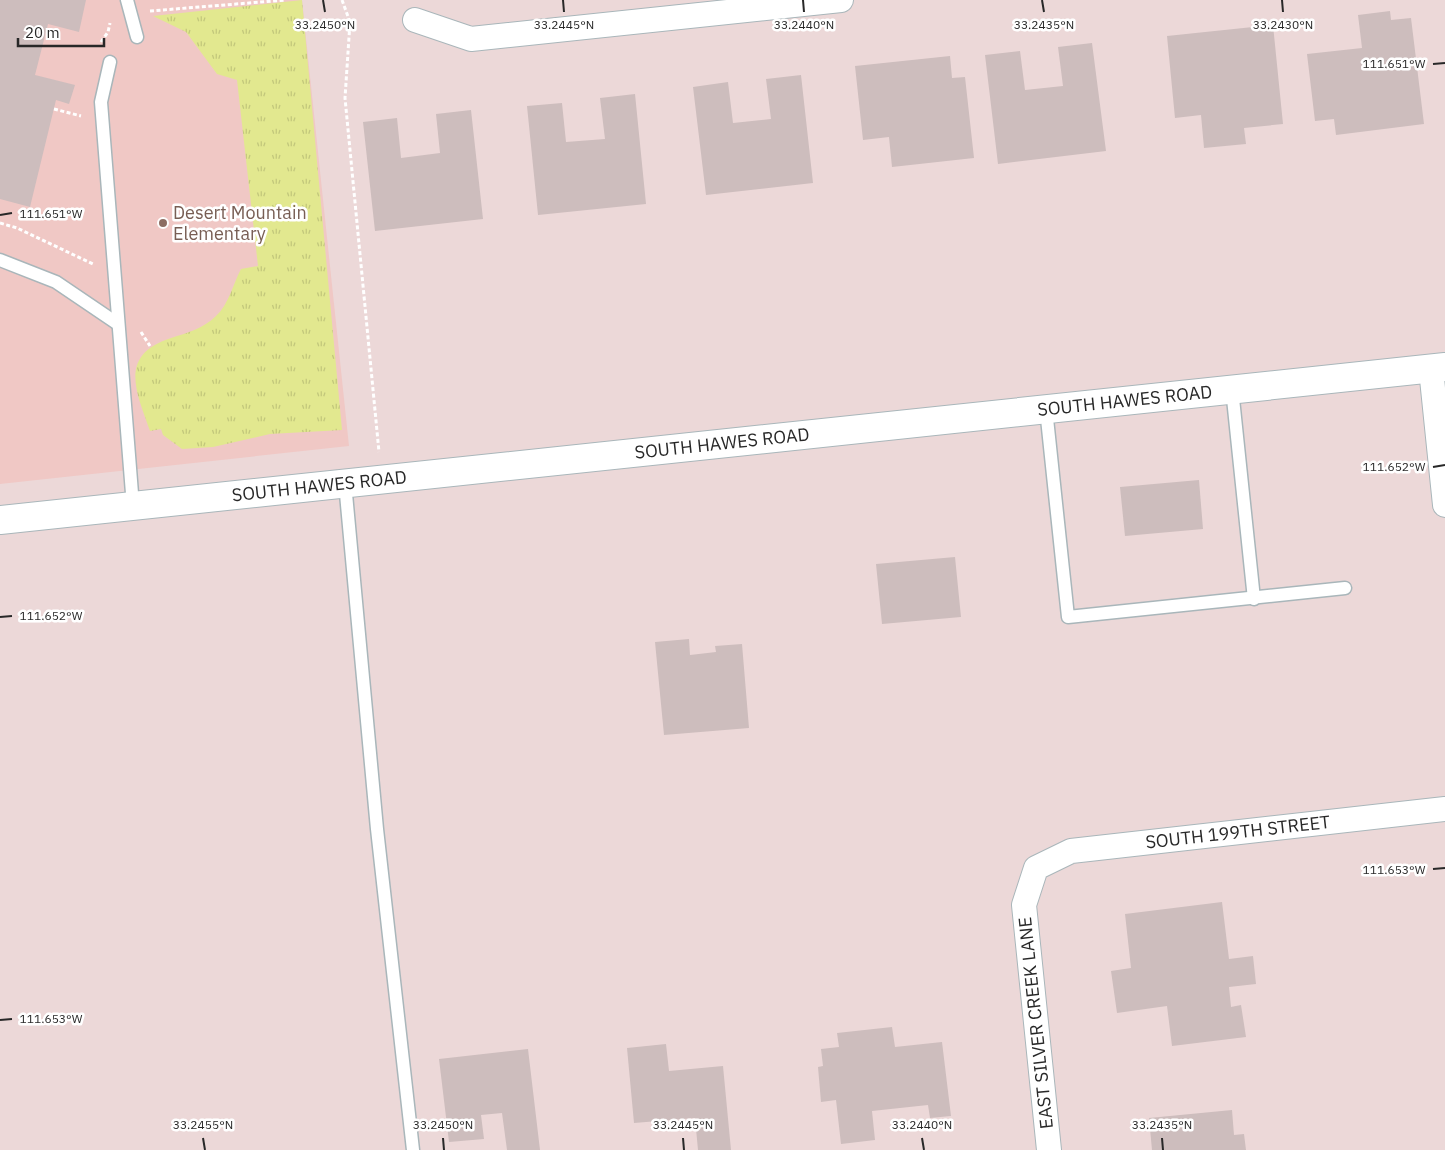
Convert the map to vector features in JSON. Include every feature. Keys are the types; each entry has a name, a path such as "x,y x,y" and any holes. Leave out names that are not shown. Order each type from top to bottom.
{"main road":[{"name":"SOUTH HAWES ROAD","path":"0,520 1438,368"}],"street":[{"path":"415,20 471,39 721,6 841,0"},
{"path":"1438,368 1445,505"},
{"name":"SOUTH 199TH STREET","path":"1036,868 1071,851 1445,809"},
{"name":"EAST SILVER CREEK LANE","path":"1036,868 1024,905 1049,1150"}],"lane":[{"path":"127,0 137,37"},
{"path":"110,62 101,102 133,506"},
{"path":"0,260 56,282 118,324"},
{"path":"1232,389 1254,599"},
{"path":"1046,409 1068,617 1345,588"},
{"path":"344,483 353,552 377,829 413,1150"}],"path":[{"path":"131,13 286,0"},
{"path":"342,0 350,22 345,98 382,480"}],"shaded area":[{"name":"Desert Mountain Elementary","path":"0,0 302,0 349,446 0,484"}],"green space":[{"path":"302,0 342,430 270,434 213,447 182,449 163,435 161,429 150,431 137,388 135,376 137,364 143,354 154,345 195,330 211,320 224,306 241,269 258,266 237,80 217,74 186,32 153,16"}],"building":[{"path":"0,0 86,0 79,32 48,24 35,75 75,85 69,104 56,100 30,207 0,199"},
{"path":"1390,11 1391,20 1411,18 1424,124 1336,135 1334,119 1315,121 1307,54 1362,48 1358,15"},
{"path":"1273,25 1283,124 1244,128 1246,144 1204,148 1201,115 1175,118 1167,36"},
{"path":"1092,43 1106,151 998,164 985,55 1020,51 1025,90 1063,86 1058,47"},
{"path":"950,56 952,78 965,77 974,158 892,167 889,137 863,140 855,66"},
{"path":"801,75 813,183 706,195 693,87 728,82 733,123 771,119 766,79"},
{"path":"635,94 646,204 538,215 527,106 562,103 566,142 605,139 600,98"},
{"path":"471,110 483,219 375,231 363,122 397,118 401,158 440,153 436,114"},
{"path":"1199,480 1203,529 1125,536 1120,487"},
{"path":"955,557 961,617 882,624 876,564"},
{"path":"689,639 690,655 716,652 715,646 742,644 749,728 664,735 655,642"},
{"path":"1222,902 1229,959 1253,956 1256,984 1229,987 1231,1007 1241,1005 1246,1037 1172,1046 1167,1006 1117,1013 1111,971 1131,968 1125,914"},
{"path":"892,1027 895,1047 942,1042 951,1116 930,1118 928,1105 872,1111 875,1140 841,1144 836,1100 821,1102 818,1067 823,1066 821,1049 839,1047 837,1033"},
{"path":"666,1044 669,1071 723,1066 731,1150 698,1150 695,1118 634,1123 627,1048"},
{"path":"528,1049 540,1150 507,1150 502,1113 481,1115 484,1139 449,1142 439,1059"},
{"path":"1232,1110 1234,1135 1244,1134 1246,1150 1152,1150 1149,1118"}],"place":[{"name":"Desert Mountain Elementary","path":"163,223"}]}
